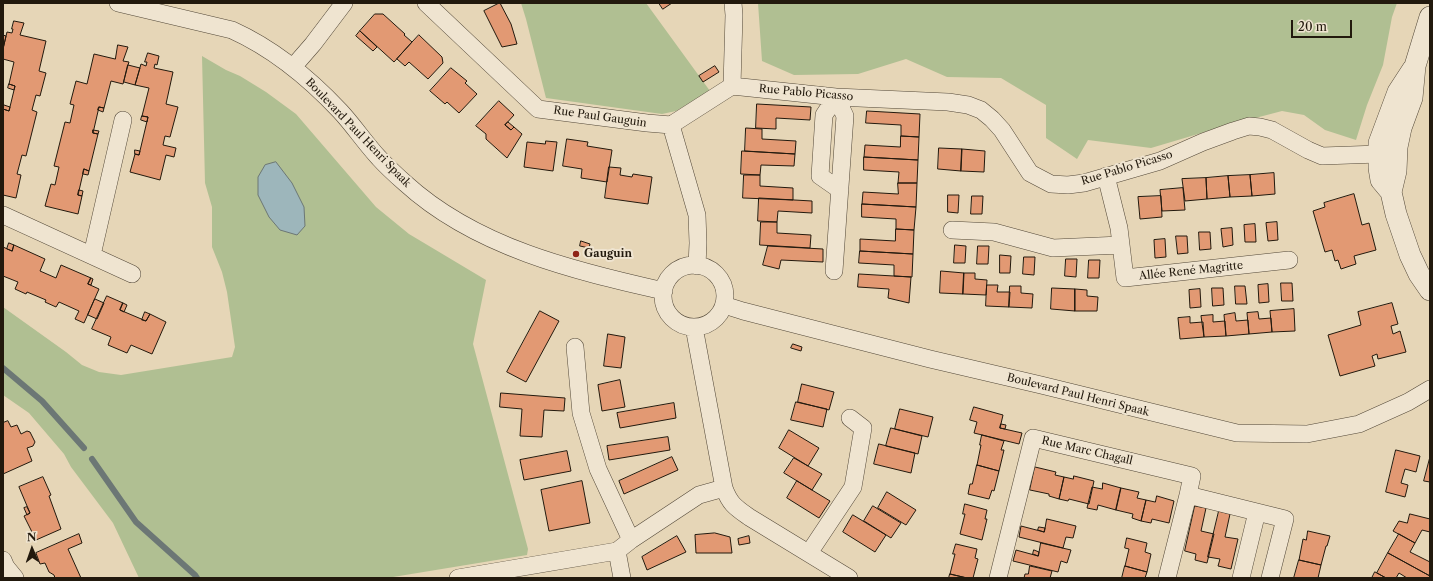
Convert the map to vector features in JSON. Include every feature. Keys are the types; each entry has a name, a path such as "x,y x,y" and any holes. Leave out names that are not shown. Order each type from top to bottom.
{"street":[{"name":"Boulevard Paul Henri Spaak","path":"118,3 232,30 250,38 272,51 324,94 379,158 406,184 432,205 459,222 494,240 530,255 664,291"},
{"path":"293,67 344,3"},
{"name":"Rue Paul Gauguin","path":"426,3 538,109 647,123 672,124"},
{"path":"697,266 698,243 696,215 672,124 732,86 733,3"},
{"path":"1430,17 1415,66 1412,98 1401,128 1397,147 1396,171 1391,192 1396,214 1410,255 1419,274 1430,290"},
{"path":"1391,192 1381,180 1379,143 1390,110 1398,92 1415,66"},
{"name":"Rue Pablo Picasso","path":"732,86 836,97 948,102 968,105 981,110 992,119 1002,130 1030,173 1040,180 1051,184 1068,185 1084,183 1160,161 1203,142 1249,126 1272,130 1322,156 1379,154"},
{"path":"834,271 840,190 820,176 824,115 836,97"},
{"path":"92,255 123,120"},
{"name":"Allée René Magritte","path":"1106,176 1119,228 1125,278 1289,260"},
{"path":"3,215 132,274"},
{"path":"952,230 994,232 1052,248 1120,245"},
{"path":"697,266 710,270 719,278 725,291 724,305 720,314 705,326 694,327 682,325 671,316 665,305 664,291 668,281 674,273 683,268 697,266"},
{"name":"Boulevard Paul Henri Spaak","path":"724,305 922,357 1237,434 1307,434 1359,424 1408,402 1430,389"},
{"path":"694,327 724,488 728,499 734,506 849,578"},
{"path":"575,347 581,413 598,470 631,540"},
{"path":"809,553 853,487 863,428 850,418"},
{"name":"Rue Marc Chagall","path":"998,578 1033,438 1192,476 1167,578"},
{"path":"458,578 617,551 699,495 724,488"},
{"path":"1188,495 1285,519 1270,578"},
{"path":"1241,578 1257,512"},
{"path":"617,551 622,578"},
{"path":"3,560 6,567 15,578"}],"green space":[{"path":"521,3 646,3 710,91 676,111 662,114 546,98"},
{"path":"758,3 1397,3 1392,17 1383,65 1367,105 1356,140 1325,130 1304,115 1282,111 1151,148 1088,140 1077,159 1046,138 1046,105 1001,78 947,77 906,59 858,74 794,75 762,61"},
{"path":"202,56 266,92 296,114 376,207 409,234 486,280 473,344 528,549 527,555 387,578 139,578 113,523 71,467 64,454 29,413 3,395 3,307 82,365 99,372 121,375 232,357 235,347 227,292 222,272 212,247 212,207 205,183"}],"water":[{"path":"276,162 292,183 304,207 305,226 297,235 280,230 269,217 258,195 258,177 265,165"}],"building":[{"path":"500,3 511,24 517,44 502,47 484,11"},
{"path":"659,3 672,3 663,9"},
{"path":"375,14 383,14 412,42 394,62 360,31"},
{"path":"14,21 24,23 20,35 46,41 39,71 46,73 40,96 36,95 32,110 37,112 26,156 22,155 17,174 21,175 16,198 3,195 3,109 9,111 15,86 9,84 14,62 3,59 3,49 7,32 12,33"},
{"path":"360,31 377,47 373,51 356,36"},
{"path":"3,35 6,36 3,49"},
{"path":"419,35 442,57 443,63 428,79 409,62 405,66 397,59"},
{"path":"118,45 128,47 123,61 129,62 123,84 111,81 104,108 99,107 93,133 98,134 89,171 84,169 78,195 82,196 78,214 45,206 51,184 55,185 59,167 54,166 65,122 70,123 74,105 70,104 76,81 87,84 94,54 115,59"},
{"path":"148,53 159,56 157,65 155,64 154,68 173,72 166,104 178,107 170,137 165,136 163,145 176,148 174,157 166,155 160,180 130,172 135,154 139,155 148,117 142,116 149,88 135,85 141,64 146,66 147,62 145,62"},
{"path":"128,65 140,68 135,85 124,82"},
{"path":"715,66 719,72 703,82 699,76"},
{"path":"451,68 467,81 465,83 477,94 459,113 447,102 445,104 430,91"},
{"path":"9,84 15,86 14,90 8,88"},
{"path":"499,101 514,115 505,125 511,130 514,127 522,134 507,158 486,139 486,134 476,126"},
{"path":"757,104 811,107 810,120 776,118 776,129 756,128"},
{"path":"4,105 10,107 9,111 3,109"},
{"path":"99,107 104,108 103,112 98,110"},
{"path":"867,111 920,114 919,137 901,136 901,125 866,123"},
{"path":"142,116 148,117 147,122 141,120"},
{"path":"508,122 514,127 511,130 505,125"},
{"path":"746,128 762,129 762,139 796,141 795,154 745,151"},
{"path":"93,130 99,131 98,134 93,133"},
{"path":"901,136 919,137 918,160 864,157 865,145 900,147"},
{"path":"567,139 588,142 587,146 612,150 607,182 581,178 582,169 563,166"},
{"path":"546,141 557,142 553,171 524,167 527,142 545,144"},
{"path":"939,148 962,149 961,171 938,169"},
{"path":"962,149 985,151 984,172 961,171"},
{"path":"135,150 140,151 139,155 135,154"},
{"path":"742,151 795,154 794,166 761,165 760,175 741,174"},
{"path":"864,157 918,160 917,183 898,183 899,172 864,170"},
{"path":"609,167 621,168 620,175 632,177 633,174 652,177 648,204 605,198"},
{"path":"84,169 89,171 88,175 83,174"},
{"path":"1274,173 1275,194 1252,196 1250,175"},
{"path":"744,175 760,175 760,186 793,188 793,200 743,198"},
{"path":"1250,175 1252,196 1230,197 1228,176"},
{"path":"1228,176 1230,197 1207,199 1206,178"},
{"path":"1206,178 1207,199 1185,201 1182,179"},
{"path":"898,183 917,183 916,207 862,204 863,192 898,194"},
{"path":"1183,188 1185,210 1162,211 1160,190"},
{"path":"79,190 83,191 82,196 78,195"},
{"path":"1354,194 1362,225 1369,223 1376,250 1354,256 1356,264 1341,269 1338,260 1335,261 1332,250 1325,252 1313,211 1325,207 1324,203"},
{"path":"948,195 959,195 958,213 948,212"},
{"path":"972,196 983,196 982,214 971,214"},
{"path":"1161,196 1162,217 1140,219 1138,197"},
{"path":"759,198 812,201 812,213 778,211 777,222 758,221"},
{"path":"862,204 916,207 914,230 896,229 896,219 862,217"},
{"path":"761,222 777,222 777,233 811,235 810,248 760,245"},
{"path":"1277,222 1278,240 1268,241 1266,223"},
{"path":"1255,224 1256,242 1245,242 1244,225"},
{"path":"1232,228 1233,245 1223,247 1221,229"},
{"path":"896,229 914,230 913,254 860,251 860,239 895,241"},
{"path":"1199,232 1210,232 1211,249 1200,250"},
{"path":"1176,236 1187,236 1188,253 1178,254"},
{"path":"1165,239 1166,257 1155,258 1154,240"},
{"path":"581,241 590,244 589,248 580,246"},
{"path":"9,243 14,245 12,251 7,249"},
{"path":"14,245 45,259 40,271 56,278 61,265 91,278 88,284 99,289 84,323 75,319 79,311 59,302 56,307 45,302 46,300 15,289 18,282 3,276 3,247 12,251"},
{"path":"955,245 966,246 965,263 954,263"},
{"path":"768,246 823,249 823,262 781,260 779,269 763,265"},
{"path":"978,246 989,246 988,264 977,264"},
{"path":"860,251 913,254 912,277 894,276 894,265 859,263"},
{"path":"1000,255 1011,256 1010,273 1000,273"},
{"path":"1024,257 1035,257 1034,275 1023,274"},
{"path":"1066,259 1077,259 1076,277 1065,276"},
{"path":"1089,260 1100,260 1099,278 1088,278"},
{"path":"941,271 964,273 963,294 940,293"},
{"path":"964,273 975,273 975,279 987,280 986,295 963,294"},
{"path":"859,274 911,277 909,303 888,298 889,289 858,287"},
{"path":"91,278 93,279 91,285 88,284"},
{"path":"1281,283 1292,283 1293,301 1282,301"},
{"path":"1268,284 1269,302 1259,303 1258,285"},
{"path":"987,285 998,285 997,292 1010,292 1009,307 986,306"},
{"path":"1010,286 1021,286 1021,293 1033,294 1032,308 1009,307"},
{"path":"1235,286 1245,286 1247,304 1236,304"},
{"path":"1052,288 1075,289 1075,311 1051,309"},
{"path":"1212,288 1223,288 1224,305 1213,306"},
{"path":"1075,289 1087,290 1087,296 1098,297 1097,311 1075,311"},
{"path":"1200,289 1201,307 1190,308 1189,290"},
{"path":"107,296 123,303 120,310 146,321 150,314 166,322 152,354 131,345 127,353 108,345 111,337 92,329"},
{"path":"95,299 104,303 97,319 88,315"},
{"path":"123,303 127,305 124,312 120,310"},
{"path":"1392,303 1398,324 1391,326 1393,334 1400,331 1406,352 1378,359 1377,354 1372,356 1375,366 1340,376 1328,335 1361,325 1358,312"},
{"path":"1294,309 1295,331 1272,332 1270,311"},
{"path":"540,311 559,321 526,382 507,372"},
{"path":"145,312 150,314 146,321 142,320"},
{"path":"1258,312 1259,319 1271,318 1272,332 1249,334 1247,313"},
{"path":"1235,313 1236,321 1248,320 1249,334 1226,336 1224,315"},
{"path":"1213,315 1213,322 1225,321 1226,336 1204,337 1201,316"},
{"path":"1190,317 1190,323 1203,322 1204,337 1180,339 1178,318"},
{"path":"608,334 625,337 621,368 604,366"},
{"path":"793,344 802,347 801,351 791,348"},
{"path":"620,380 625,407 602,411 598,385"},
{"path":"802,384 834,392 829,410 798,402"},
{"path":"501,393 565,398 564,411 544,410 542,437 520,436 522,409 500,407"},
{"path":"796,402 827,409 823,427 791,420"},
{"path":"674,403 676,418 620,428 617,413"},
{"path":"974,407 1003,415 1000,428 1022,433 1019,444 974,433 977,422 970,420"},
{"path":"900,409 933,417 928,437 895,429"},
{"path":"8,421 11,427 17,425 21,434 27,431 30,432 35,442 33,446 27,448 32,461 3,474 3,423"},
{"path":"1001,424 1006,425 1005,429 1000,428"},
{"path":"891,428 922,436 918,454 886,446"},
{"path":"789,430 819,448 808,466 779,448"},
{"path":"982,435 1004,441 1001,450 1004,450 999,471 977,465"},
{"path":"668,437 670,450 609,460 607,446"},
{"path":"879,444 915,453 911,473 874,464"},
{"path":"1396,450 1420,456 1416,472 1405,469 1401,483 1408,485 1405,497 1386,492"},
{"path":"567,451 571,471 524,480 520,460"},
{"path":"672,457 678,470 624,494 619,481"},
{"path":"1430,457 1430,482 1424,481"},
{"path":"794,458 822,474 812,490 784,473"},
{"path":"977,465 999,471 994,491 992,490 989,499 968,494"},
{"path":"1035,467 1056,472 1055,475 1064,477 1059,499 1049,496 1049,494 1030,490"},
{"path":"1074,476 1094,481 1089,504 1069,499 1068,501 1059,499 1064,477 1073,479"},
{"path":"43,477 51,495 49,496 61,529 36,540 24,516 30,513 19,487"},
{"path":"582,481 590,523 549,531 541,490"},
{"path":"797,481 830,501 819,518 787,498"},
{"path":"1103,483 1121,488 1116,510 1098,505 1097,510 1087,508 1092,487 1102,489"},
{"path":"1121,488 1139,492 1137,498 1146,500 1141,521 1132,518 1133,514 1116,510"},
{"path":"887,492 916,510 906,525 878,508"},
{"path":"1157,496 1174,501 1169,523 1152,519 1151,523 1141,521 1146,500 1155,502"},
{"path":"965,504 987,510 985,519 987,519 982,540 960,534 965,514 963,514"},
{"path":"873,506 901,523 891,538 864,521"},
{"path":"1195,506 1206,508 1201,531 1214,534 1207,563 1195,560 1196,554 1185,551"},
{"path":"27,507 30,513 27,515 24,508"},
{"path":"1219,511 1230,514 1225,537 1238,539 1231,569 1218,566 1220,559 1208,557"},
{"path":"1410,514 1430,519 1430,532 1422,530 1415,543 1393,531 1399,521 1407,523"},
{"path":"853,515 886,535 875,552 843,532"},
{"path":"1047,519 1076,526 1073,538 1066,537 1063,548 1019,537 1021,526 1044,532"},
{"path":"1039,527 1045,528 1044,532 1038,530"},
{"path":"1308,531 1330,536 1321,565 1299,560 1303,539 1306,540"},
{"path":"715,533 730,537 732,553 696,553 695,535"},
{"path":"79,534 82,543 68,549 81,578 55,578 54,575 49,572 45,563 40,564 36,553"},
{"path":"1399,534 1415,543 1410,552 1430,562 1430,576 1388,553"},
{"path":"677,536 686,552 647,570 642,557"},
{"path":"749,536 750,543 739,545 738,539"},
{"path":"1127,538 1147,543 1145,552 1151,554 1147,572 1125,566 1129,549 1125,548"},
{"path":"1041,543 1071,550 1067,563 1061,561 1058,572 1013,561 1016,550 1038,556"},
{"path":"956,544 977,549 975,558 978,559 973,578 950,574"},
{"path":"1034,550 1039,552 1038,556 1033,554"},
{"path":"1388,553 1430,576 1430,578 1407,578 1399,573 1396,578 1386,578 1377,573"},
{"path":"1299,560 1321,565 1318,578 1294,578"},
{"path":"1030,566 1052,571 1050,578 1024,578 1025,574 1028,574"},
{"path":"1125,566 1147,572 1145,578 1122,578"},
{"path":"1375,572 1377,573 1386,578 1372,578"},
{"path":"950,574 967,578 949,578"}],"waterway":[{"path":"3,368 42,401 84,448"},
{"path":"92,459 136,522 197,578"}],"place":[{"name":"Gauguin","path":"576,254"}]}
